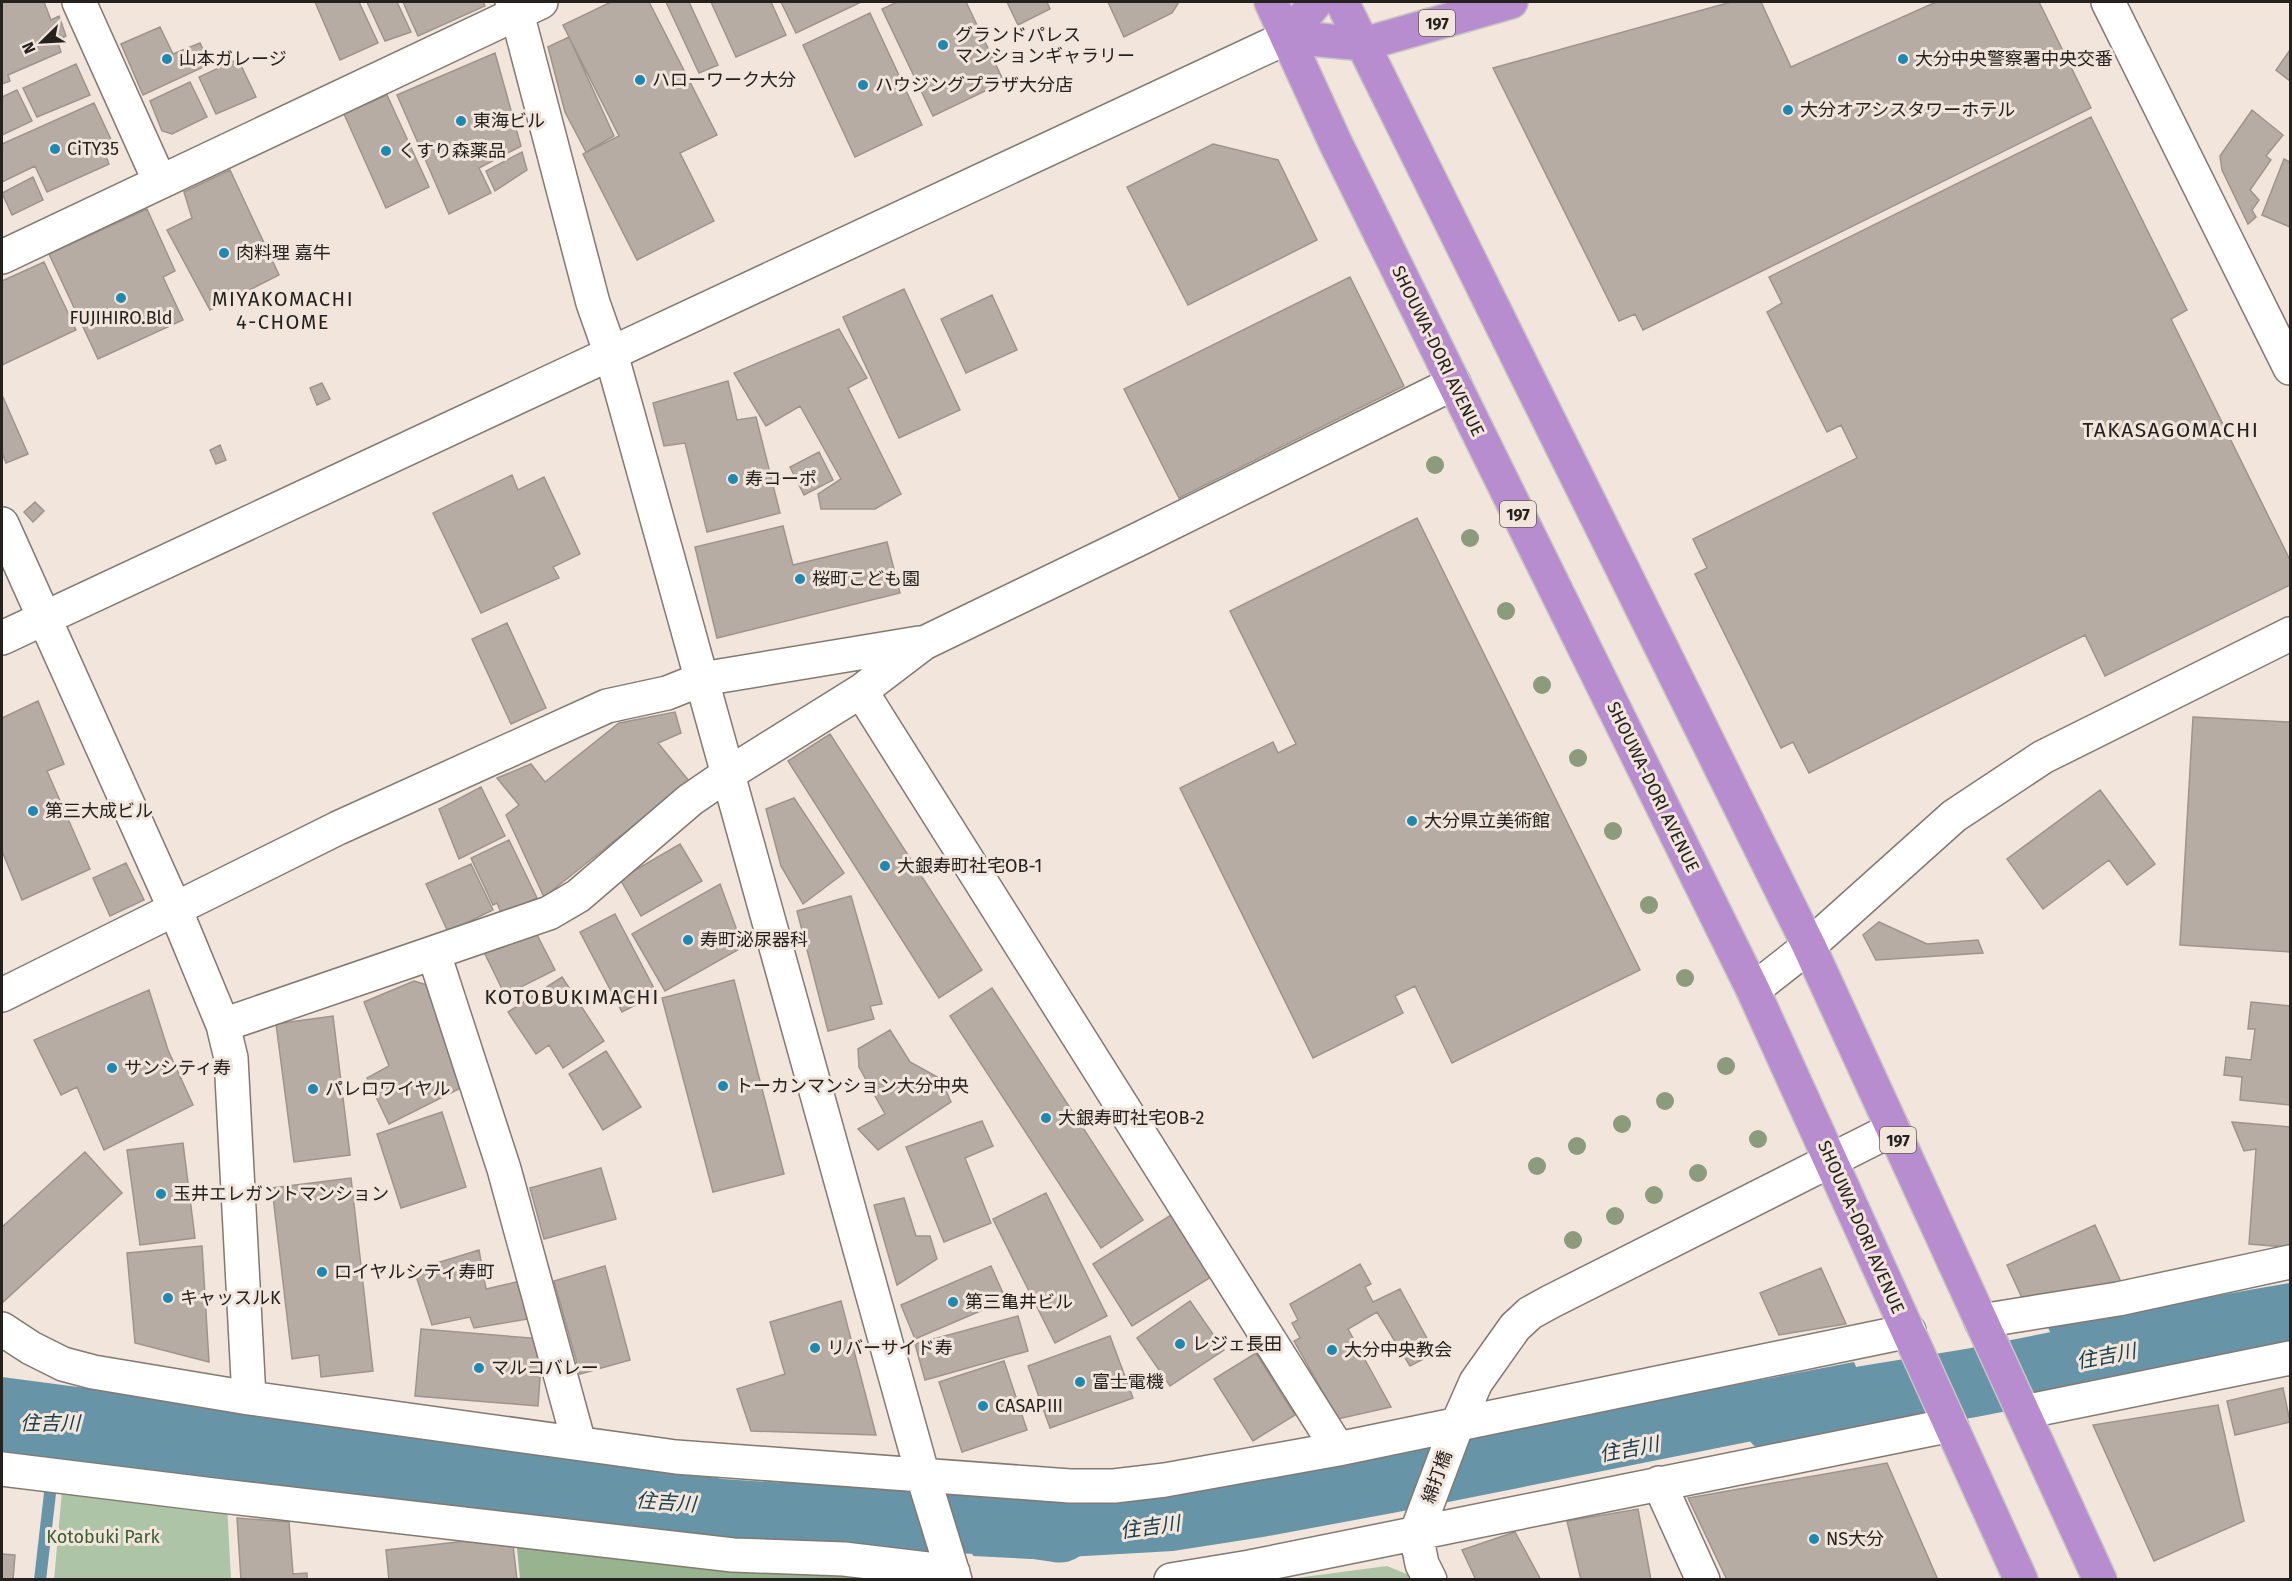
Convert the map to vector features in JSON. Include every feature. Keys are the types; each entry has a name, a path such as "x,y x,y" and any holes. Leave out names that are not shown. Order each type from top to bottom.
{"highway":[{"name":"SHOUWA-DORI AVENUE","path":"1271,2 1336,144 1753,990 2022,1580"},
{"path":"1288,37 1316,2"},
{"name":"197","path":"1342,2 1809,946 2100,1580"},
{"name":"197","path":"1288,37 1364,44 1511,2"}],"street":[{"path":"78,2 160,182"},
{"path":"2108,2 2290,368"},
{"path":"2,258 523,5 592,303 611,354 927,1487 954,1576 844,1559 733,1555 2,1469"},
{"path":"2,638 1288,37"},
{"path":"224,1025 549,913 579,896 690,800 861,691 924,642 1137,540 1454,383"},
{"path":"2,524 175,909 224,1025 231,1058 249,1398"},
{"path":"1753,990 1809,946 1954,816 2008,778 2043,757 2290,634"},
{"path":"2,995 338,828 607,706 667,693 702,679 924,642"},
{"path":"861,691 1338,1449"},
{"path":"434,954 504,1169 579,1443"},
{"name":"綿打橋","path":"1420,1523 1453,1433 1482,1372 1515,1327 1530,1313 1893,1129"},
{"path":"1984,1328 2290,1262"},
{"path":"2,1329 31,1348 93,1372 249,1398 676,1457 927,1487 1114,1486 1164,1480 1338,1449 1453,1433 1912,1339"},
{"path":"2020,1405 2290,1358"},
{"path":"1171,1580 1253,1573 1420,1523 1659,1483 1948,1418"},
{"path":"1659,1483 1703,1580"},
{"path":"1420,1523 1422,1564 1430,1580"}],"green space":[{"name":"Kotobuki Park","path":"62,1491 227,1504 231,1579 54,1580"},
{"path":"516,1538 906,1579 520,1579"},
{"path":"1387,1566 1409,1575 1411,1579 1281,1580"}],"water":[{"name":"住吉川","path":"2290,1283 2290,1337 2070,1379 2047,1325"},
{"name":"住吉川","path":"1854,1362 1878,1416 1398,1512 1173,1551 1032,1559 973,1556 959,1492 1426,1444"},
{"name":"住吉川","path":"2,1377 471,1439 723,1479 890,1490 909,1553 767,1548 2,1457"}],"building":[{"path":"2,2 44,2 51,20 59,16 66,36 57,40 61,52 8,75 10,81 2,84"},
{"path":"315,2 359,2 378,43 340,60"},
{"path":"367,2 397,2 411,32 385,41"},
{"path":"403,2 483,2 485,6 418,36"},
{"name":"ハローワーク大分","path":"611,2 649,2 717,135 680,153 714,221 637,260 583,154 619,136 563,25"},
{"path":"666,2 689,2 718,65 699,73"},
{"path":"711,2 771,2 786,35 736,57"},
{"path":"781,2 861,2 796,33"},
{"name":"グランドパレス マンションギャラリー","path":"897,2 966,2 1004,82 933,116 882,9"},
{"path":"1007,2 1047,2 1050,9 1018,25"},
{"path":"1108,2 1179,2 1172,13 1124,37"},
{"path":"1731,2 1761,2 1791,67 1936,2 2039,2 2091,108 1643,330 1635,314 1619,321 1493,68"},
{"name":"ハウジングプラザ大分店","path":"870,13 922,125 855,157 803,45"},
{"name":"山本ガレージ","path":"160,27 173,54 200,43 210,64 143,95 121,44"},
{"path":"569,37 614,136 586,152 565,112 548,47"},
{"path":"2290,50 2290,81 2276,70"},
{"name":"東海ビル","path":"495,53 521,146 479,168 491,193 449,214 397,95"},
{"path":"238,59 256,97 216,114 199,77"},
{"path":"76,64 90,95 37,117 23,88"},
{"path":"190,82 207,117 172,134 162,131 150,101"},
{"path":"17,90 32,121 2,135 2,97"},
{"name":"くすり森薬品","path":"387,95 429,187 386,208 344,114"},
{"name":"CiTY35","path":"94,103 114,146 104,151 109,164 47,192 35,166 2,182 2,144"},
{"path":"2252,110 2283,135 2266,156 2271,160 2250,190 2259,200 2252,210 2256,217 2248,224 2222,170 2220,156"},
{"path":"2091,117 2187,310 2171,319 2290,560 2290,585 2105,676 2085,635 1809,773 1793,742 1781,748 1695,574 1707,568 1693,539 1857,458 1841,425 1827,432 1767,312 1782,303 1769,277"},
{"path":"1213,144 1278,160 1317,240 1188,305 1127,187"},
{"path":"522,152 527,170 495,191 486,171"},
{"path":"2284,159 2290,162 2290,227 2262,215"},
{"name":"肉料理 嘉牛","path":"230,170 279,275 210,310 167,230 192,218 184,192"},
{"path":"33,177 43,200 12,215 2,193"},
{"name":"FUJIHIRO.Bld","path":"147,209 175,271 163,277 183,320 98,359 49,254"},
{"path":"44,262 76,330 2,365 2,281"},
{"path":"1350,277 1404,386 1179,498 1124,389"},
{"path":"904,289 960,410 899,438 843,317"},
{"path":"992,295 1017,350 966,373 941,319"},
{"path":"839,329 867,378 848,388 901,494 875,509 821,509 818,494 841,479 800,406 766,426 734,373"},
{"name":"寿コーポ","path":"728,381 737,420 756,417 780,513 707,532 685,443 664,446 653,403"},
{"path":"322,383 330,399 317,405 310,388"},
{"path":"2,395 28,454 6,463 2,453"},
{"path":"220,445 226,460 216,464 210,450"},
{"path":"819,452 833,480 804,495 790,467"},
{"path":"512,475 518,490 544,477 580,554 553,567 559,578 481,613 433,513"},
{"path":"35,502 44,511 33,522 24,512"},
{"path":"1417,518 1640,970 1452,1063 1415,986 1395,996 1403,1013 1313,1058 1180,788 1273,742 1278,753 1296,744 1230,611"},
{"name":"桜町こども園","path":"783,526 793,565 887,542 900,593 717,638 695,547"},
{"path":"507,623 546,708 511,724 472,639"},
{"name":"第三大成ビル","path":"38,701 64,764 47,771 90,869 22,900 2,851 2,718"},
{"path":"675,712 681,733 658,743 689,781 544,897 506,815 519,805 497,778 531,764 545,782 619,723"},
{"path":"2193,717 2290,722 2290,952 2180,945"},
{"name":"大銀寿町社宅OB-1","path":"830,734 982,970 939,998 788,761"},
{"path":"481,787 505,836 459,859 439,809"},
{"path":"2100,790 2155,864 2127,885 2109,860 2043,909 2007,859"},
{"path":"794,798 844,873 803,904 781,866 766,809"},
{"path":"509,840 537,898 502,915 497,903 493,905 471,858"},
{"path":"680,844 702,881 641,916 620,879"},
{"path":"126,863 144,900 110,916 93,878"},
{"path":"471,864 493,910 448,932 426,884"},
{"name":"寿町泌尿器科","path":"720,884 743,947 665,991 632,934"},
{"path":"851,896 882,1004 870,1006 874,1019 828,1031 797,911"},
{"path":"615,914 657,994 622,1012 580,932"},
{"path":"1879,922 1927,944 1978,940 1983,953 1876,960 1863,935"},
{"path":"533,927 555,970 505,995 484,952"},
{"path":"562,977 604,1041 563,1068 549,1045 536,1054 508,1012"},
{"name":"トーカンマンション大分中央","path":"734,980 784,1174 713,1192 662,998"},
{"path":"414,981 434,987 469,1084 389,1124 367,1078 389,1066 364,1002"},
{"name":"大銀寿町社宅OB-2","path":"992,988 1143,1220 1101,1248 950,1016"},
{"name":"サンシティ寿","path":"149,990 168,1050 193,1105 104,1150 77,1087 61,1095 34,1040"},
{"path":"2251,1002 2290,1006 2290,1105 2240,1100 2242,1077 2224,1075 2226,1057 2251,1060 2255,1029 2248,1029"},
{"name":"パレロワイヤル","path":"333,1016 350,1155 294,1162 276,1024"},
{"path":"890,1030 910,1062 941,1079 951,1102 878,1150 858,1129 885,1114 859,1067 858,1049"},
{"path":"606,1051 641,1107 603,1130 569,1074"},
{"path":"442,1112 466,1187 401,1208 377,1134"},
{"path":"982,1121 993,1146 965,1158 991,1223 944,1242 906,1147"},
{"path":"2232,1122 2290,1127 2290,1245 2286,1247 2249,1244 2256,1149 2244,1151"},
{"name":"玉井エレガントマンション","path":"183,1143 195,1238 140,1245 127,1150"},
{"path":"85,1152 122,1193 2,1303 2,1227"},
{"path":"601,1168 616,1219 544,1239 530,1188"},
{"name":"ロイヤルシティ寿町","path":"351,1178 373,1371 321,1377 319,1355 292,1359 272,1188"},
{"path":"1046,1193 1107,1316 1055,1343 993,1219"},
{"path":"904,1198 916,1236 930,1236 937,1259 897,1285 874,1205"},
{"path":"1171,1215 1211,1277 1132,1326 1093,1264"},
{"path":"2095,1225 2121,1282 2022,1298 2007,1265"},
{"name":"キャッスルK","path":"202,1246 209,1362 135,1343 127,1253"},
{"path":"479,1250 486,1289 525,1280 534,1318 474,1328 470,1317 432,1325 414,1270"},
{"path":"1360,1264 1371,1284 1365,1287 1373,1302 1400,1289 1435,1353 1410,1366 1377,1312 1348,1329 1391,1407 1338,1419 1294,1341 1300,1338 1292,1323 1298,1320 1290,1304"},
{"path":"605,1266 630,1360 580,1374 554,1281"},
{"name":"第三亀井ビル","path":"991,1266 1006,1300 915,1339 901,1305"},
{"path":"1821,1268 1846,1324 1779,1335 1760,1293"},
{"name":"リバーサイド寿","path":"841,1301 876,1435 751,1431 737,1389 785,1374 770,1322"},
{"name":"レジェ長田","path":"1190,1301 1224,1350 1170,1386 1137,1338"},
{"path":"1018,1316 1028,1351 925,1380 915,1344"},
{"name":"マルコバレー","path":"421,1329 543,1339 538,1406 415,1396"},
{"name":"富士電機","path":"1110,1336 1133,1398 1050,1428 1028,1366"},
{"path":"1256,1353 1295,1415 1253,1441 1214,1379"},
{"name":"CASAPⅢ","path":"1004,1361 1027,1430 962,1452 939,1382"},
{"path":"2283,1388 2290,1422 2235,1435 2227,1401"},
{"path":"2218,1405 2244,1521 2154,1561 2093,1425"},
{"name":"NS大分","path":"1887,1463 1938,1580 1727,1580 1688,1498"},
{"path":"1638,1509 1651,1580 1581,1580 1567,1521"},
{"path":"237,1518 289,1522 293,1574 307,1573 307,1580 241,1580"},
{"path":"1515,1532 1541,1580 1476,1580 1462,1550"},
{"path":"512,1536 517,1580 389,1580 386,1550"},
{"path":"2,1554 15,1555 13,1580 2,1580"}],"waterway":[{"name":"住吉川","path":"1777,1420 1867,1400 1971,1383 2290,1320"},
{"path":"40,1580 52,1476"},
{"name":"住吉川","path":"804,1512 1011,1521 1060,1528"}],"place":[{"name":"グランドパレス マンションギャラリー","path":"943,45"},
{"name":"山本ガレージ","path":"167,59"},
{"name":"大分中央警察署中央交番","path":"1903,59"},
{"name":"ハローワーク大分","path":"640,80"},
{"name":"ハウジングプラザ大分店","path":"863,85"},
{"name":"大分オアシスタワーホテル","path":"1788,110"},
{"name":"東海ビル","path":"461,121"},
{"name":"CiTY35","path":"55,149"},
{"name":"くすり森薬品","path":"386,151"},
{"name":"肉料理 嘉牛","path":"224,253"},
{"name":"FUJIHIRO.Bld","path":"121,298"},
{"name":"寿コーポ","path":"733,479"},
{"name":"桜町こども園","path":"800,579"},
{"name":"第三大成ビル","path":"33,811"},
{"name":"大分県立美術館","path":"1412,821"},
{"name":"大銀寿町社宅OB-1","path":"885,866"},
{"name":"寿町泌尿器科","path":"688,940"},
{"name":"サンシティ寿","path":"112,1068"},
{"name":"トーカンマンション大分中央","path":"723,1086"},
{"name":"パレロワイヤル","path":"313,1089"},
{"name":"大銀寿町社宅OB-2","path":"1046,1118"},
{"name":"玉井エレガントマンション","path":"161,1194"},
{"name":"ロイヤルシティ寿町","path":"322,1272"},
{"name":"キャッスルK","path":"168,1298"},
{"name":"第三亀井ビル","path":"953,1302"},
{"name":"レジェ長田","path":"1180,1344"},
{"name":"リバーサイド寿","path":"815,1348"},
{"name":"大分中央教会","path":"1332,1350"},
{"name":"マルコバレー","path":"479,1368"},
{"name":"富士電機","path":"1080,1382"},
{"name":"CASAPⅢ","path":"983,1406"},
{"name":"NS大分","path":"1814,1539"}],"district":[{"name":"MIYAKOMACHI 4-CHOME","path":"283,310"},
{"name":"TAKASAGOMACHI","path":"2171,430"},
{"name":"KOTOBUKIMACHI","path":"572,997"}]}
